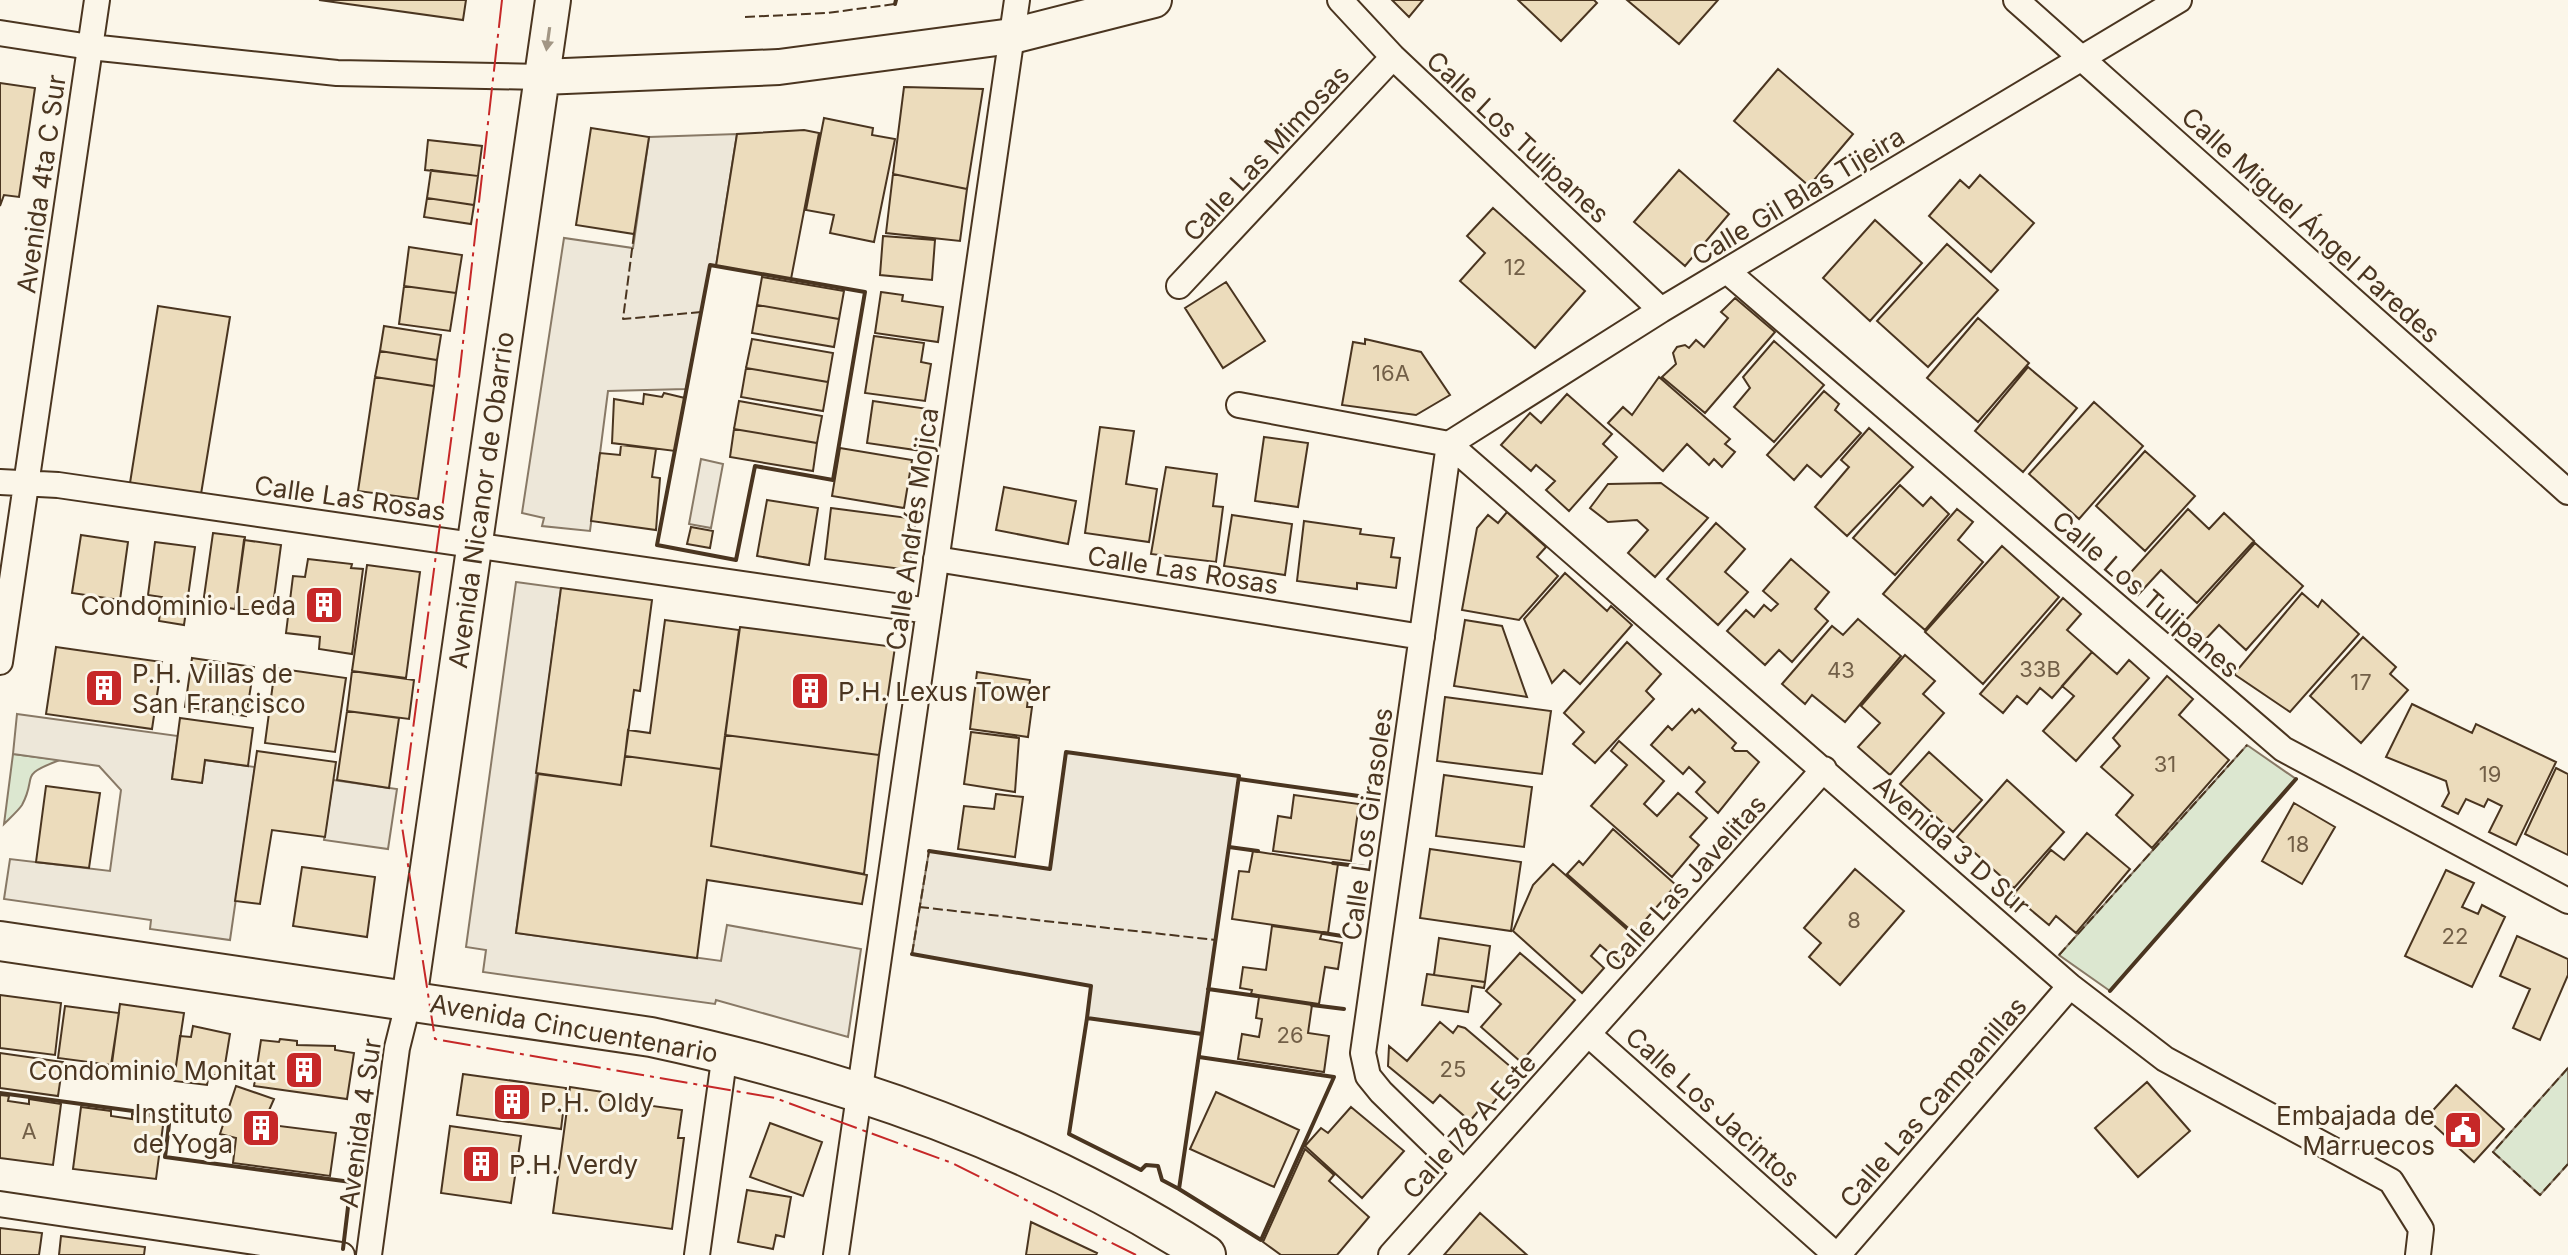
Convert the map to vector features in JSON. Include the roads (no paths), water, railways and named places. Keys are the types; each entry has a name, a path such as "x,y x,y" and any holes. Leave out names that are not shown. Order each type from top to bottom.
{"main road":[{"name":"Avenida Nicanor de Obarrio","path":"409,1000 553,0"},
{"path":"542,77 779,67 1012,36 1154,0"},
{"name":"Avenida Cincuentenario","path":"0,941 651,1037 725,1053 862,1091 1041,1162 1158,1224 1206,1255"}],"street":[{"name":"Avenida 4ta C Sur","path":"0,662 97,0"},
{"name":"Calle Andrés Mojica","path":"836,1255 1017,0"},
{"name":"Calle Los Tulipanes","path":"1340,0 1393,57 1661,310"},
{"name":"Calle Miguel Ángel Paredes","path":"2016,0 2568,492"},
{"name":"Calle Gil Blas Tijeira","path":"1449,444 1661,310 2179,0"},
{"path":"0,33 90,47 337,73 542,77"},
{"name":"Calle Las Mimosas","path":"1179,286 1393,57"},
{"name":"Calle Los Tulipanes","path":"1728,272 2283,749 2568,901"},
{"path":"1239,405 1449,444"},
{"name":"Calle Los Girasoles","path":"1449,444 1363,1053 1368,1076 1381,1092 1464,1173"},
{"name":"Avenida 3 D Sur","path":"1449,444 2070,986 2165,1059 2391,1181 2421,1229 2418,1255"},
{"name":"Calle Las Rosas","path":"0,482 58,485 929,611"},
{"name":"Calle Las Rosas","path":"936,559 1422,637"},
{"name":"Calle Las Javelitas","path":"1588,1034 1824,769"},
{"name":"Calle Las Campanillas","path":"1837,1255 2070,986"},
{"name":"Avenida 4 Sur","path":"369,1255 397,1048 409,1000"},
{"name":"Calle 78 A Este","path":"1391,1255 1588,1034"},
{"name":"Calle Los Jacintos","path":"1588,1034 1837,1255"},
{"path":"697,1255 725,1053"},
{"path":"0,1204 342,1255"}],"place":[{"name":"Condominio Leda","path":"324,605"},
{"name":"P.H. Villas de San Francisco","path":"104,688"},
{"name":"P.H. Lexus Tower","path":"810,691"},
{"name":"Condominio Monitat","path":"304,1070"},
{"name":"P.H. Oldy","path":"512,1102"},
{"name":"Instituto de Yoga","path":"261,1128"},
{"name":"Embajada de Marruecos","path":"2463,1130"},
{"name":"P.H. Verdy","path":"481,1164"}]}
